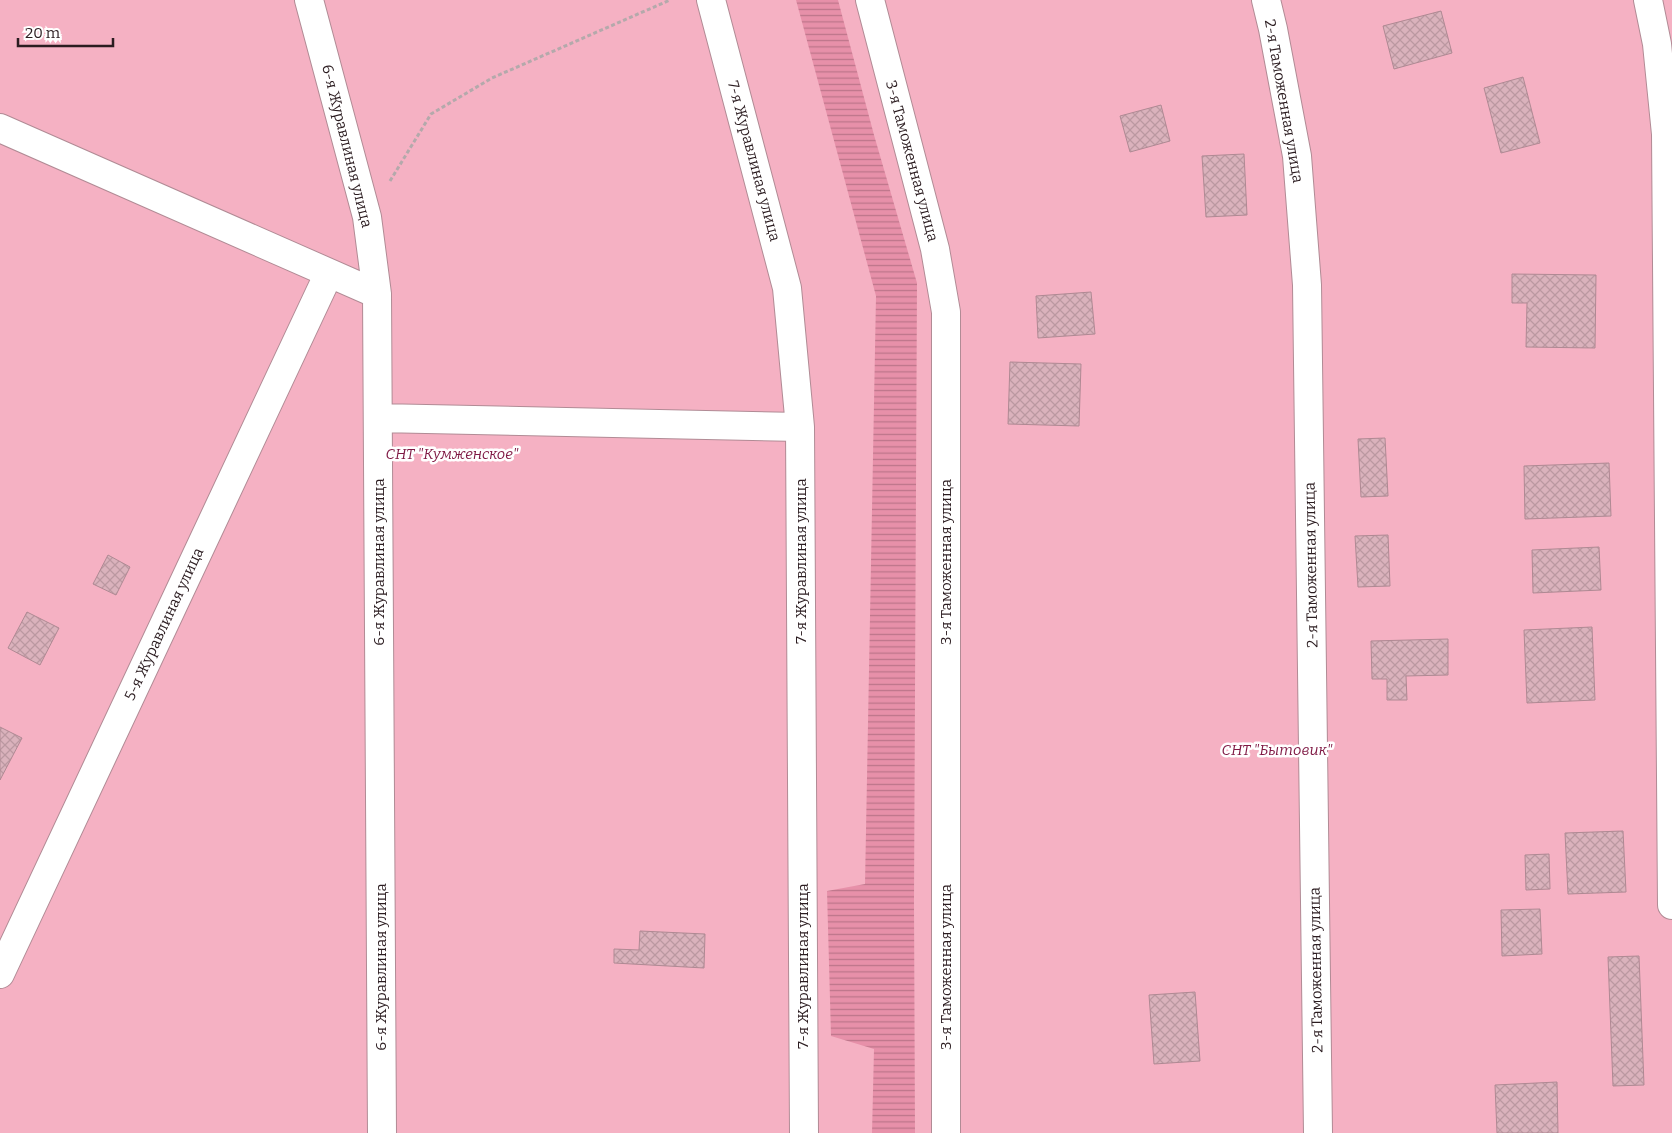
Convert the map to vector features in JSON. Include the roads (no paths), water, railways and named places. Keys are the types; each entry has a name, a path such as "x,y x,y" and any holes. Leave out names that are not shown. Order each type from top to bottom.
{"street":[{"name":"6-я Журавлиная улица","path":"308,0 367,218 377,294 382,1133"},
{"name":"7-я Журавлиная улица","path":"711,0 787,288 800,427 804,1133"},
{"name":"3-я Таможенная улица","path":"870,0 935,249 946,312 946,1133"},
{"name":"2-я Таможенная улица","path":"1266,0 1274,29 1297,156 1307,284 1318,1133"},
{"path":"1648,0 1657,44 1666,134 1672,905"},
{"path":"2,122 377,294"},
{"name":"5-я Журавлиная улица","path":"0,974 329,273"},
{"path":"378,418 800,427"}],"park label":[{"name":"СНТ \"Кумженское\"","path":"452,454"},
{"name":"СНТ \"Бытовик\"","path":"1277,750"}]}
